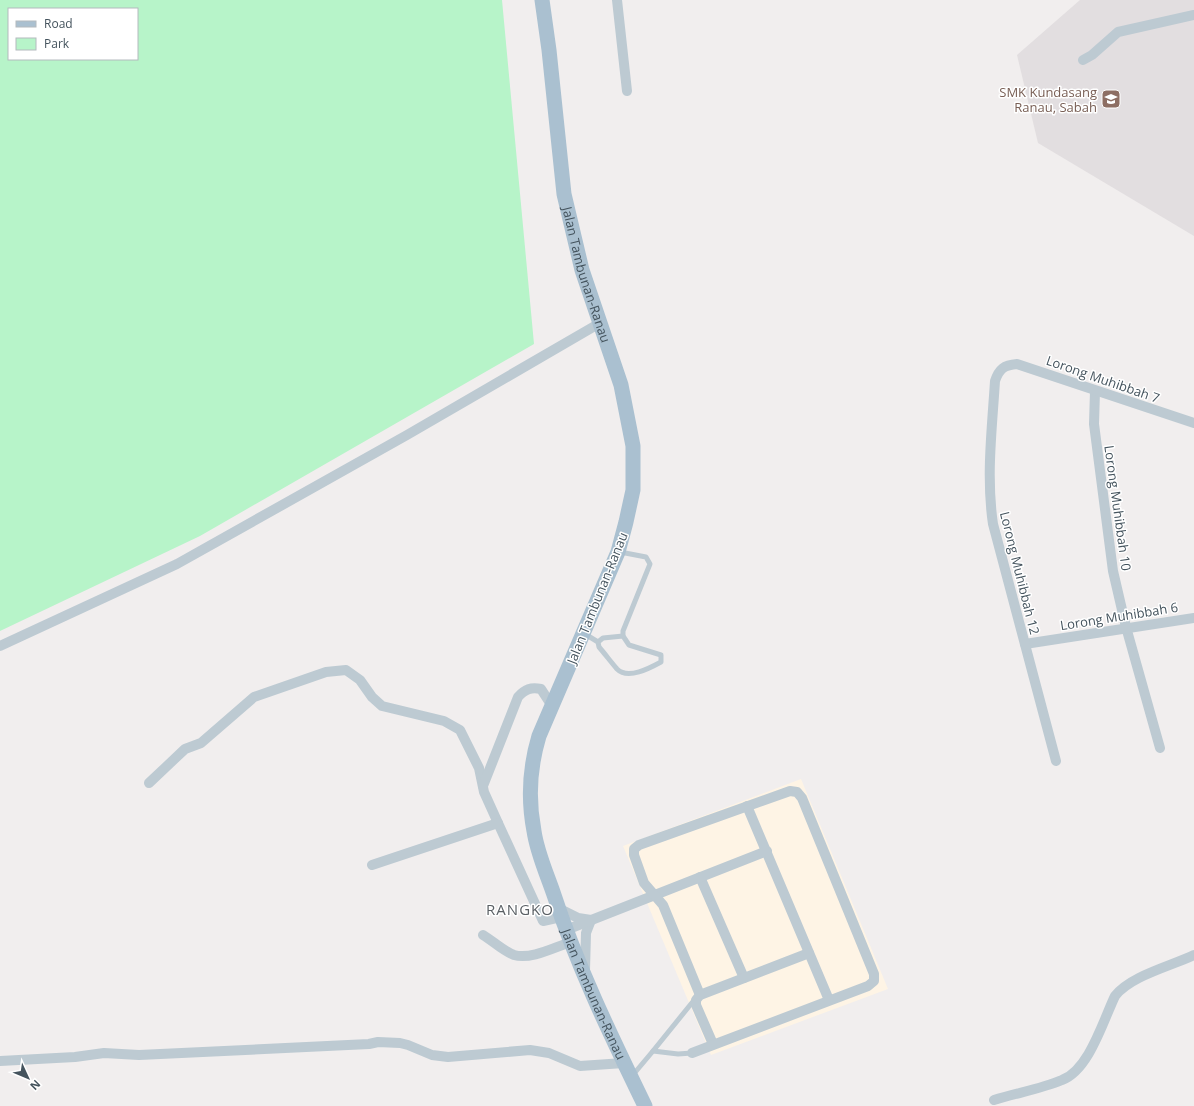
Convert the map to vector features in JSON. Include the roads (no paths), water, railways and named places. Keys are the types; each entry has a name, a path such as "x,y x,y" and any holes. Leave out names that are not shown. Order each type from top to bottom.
{"main road":[{"name":"Jalan Tambunan-Ranau","path":"542,0 549,50 564,194 577,254 620,385 629,421 633,446 633,490 618,552 552,706 535,750 531,784 531,804 537,844 564,924 586,980 645,1106"}],"street":[{"path":"617,0 627,91"},
{"path":"1083,60 1092,55 1118,32 1194,15"},
{"path":"0,646 177,564 395,442 600,323"},
{"name":"Lorong Muhibbah 7","path":"1003,367 1017,364 1194,423"},
{"name":"Lorong Muhibbah 12","path":"1003,367 998,373 995,382 990,471 991,511 995,538 1056,761"},
{"name":"Lorong Muhibbah 10","path":"1095,391 1094,424 1113,571 1126,627 1160,748"},
{"name":"Lorong Muhibbah 6","path":"1024,644 1126,627 1194,618"},
{"path":"150,783 185,749 201,743 254,697 326,672 346,670 356,676 372,697 382,706 444,721 460,730 479,768 482,787 543,921 564,924 590,920 766,851"},
{"path":"482,787 518,696 529,688 540,689 552,706"},
{"path":"692,1053 868,986 875,977 802,798 797,792 790,790 636,847 634,855 644,883 664,906 700,995"},
{"path":"747,806 829,1000"},
{"path":"372,865 498,823"},
{"path":"700,877 744,978"},
{"path":"483,935 507,952 519,956 532,954 564,924 567,914 590,920"},
{"path":"586,980 586,940 590,920"},
{"path":"713,1044 696,1005 696,1000 700,995 809,953"},
{"path":"994,1100 1063,1080 1076,1071 1085,1061 1115,996 1121,987 1131,981 1194,955"},
{"path":"0,1061 104,1054 139,1055 220,1052 369,1044 378,1042 408,1045 438,1056 475,1056 530,1050 549,1053 580,1066 624,1063"}],"lane":[{"path":"618,552 646,557 650,564 622,636"},
{"path":"584,633 598,642 599,647 618,670 624,673 633,673 661,662 663,659 661,655 629,645 622,636"},
{"path":"598,642 603,638 622,636"},
{"path":"631,1078 690,1004 700,995"},
{"path":"653,1051 678,1054 692,1053"}],"place":[{"name":"SMK Kundasang Ranau, Sabah","path":"1111,99"}],"district":[{"name":"RANGKO","path":"520,910"}]}
